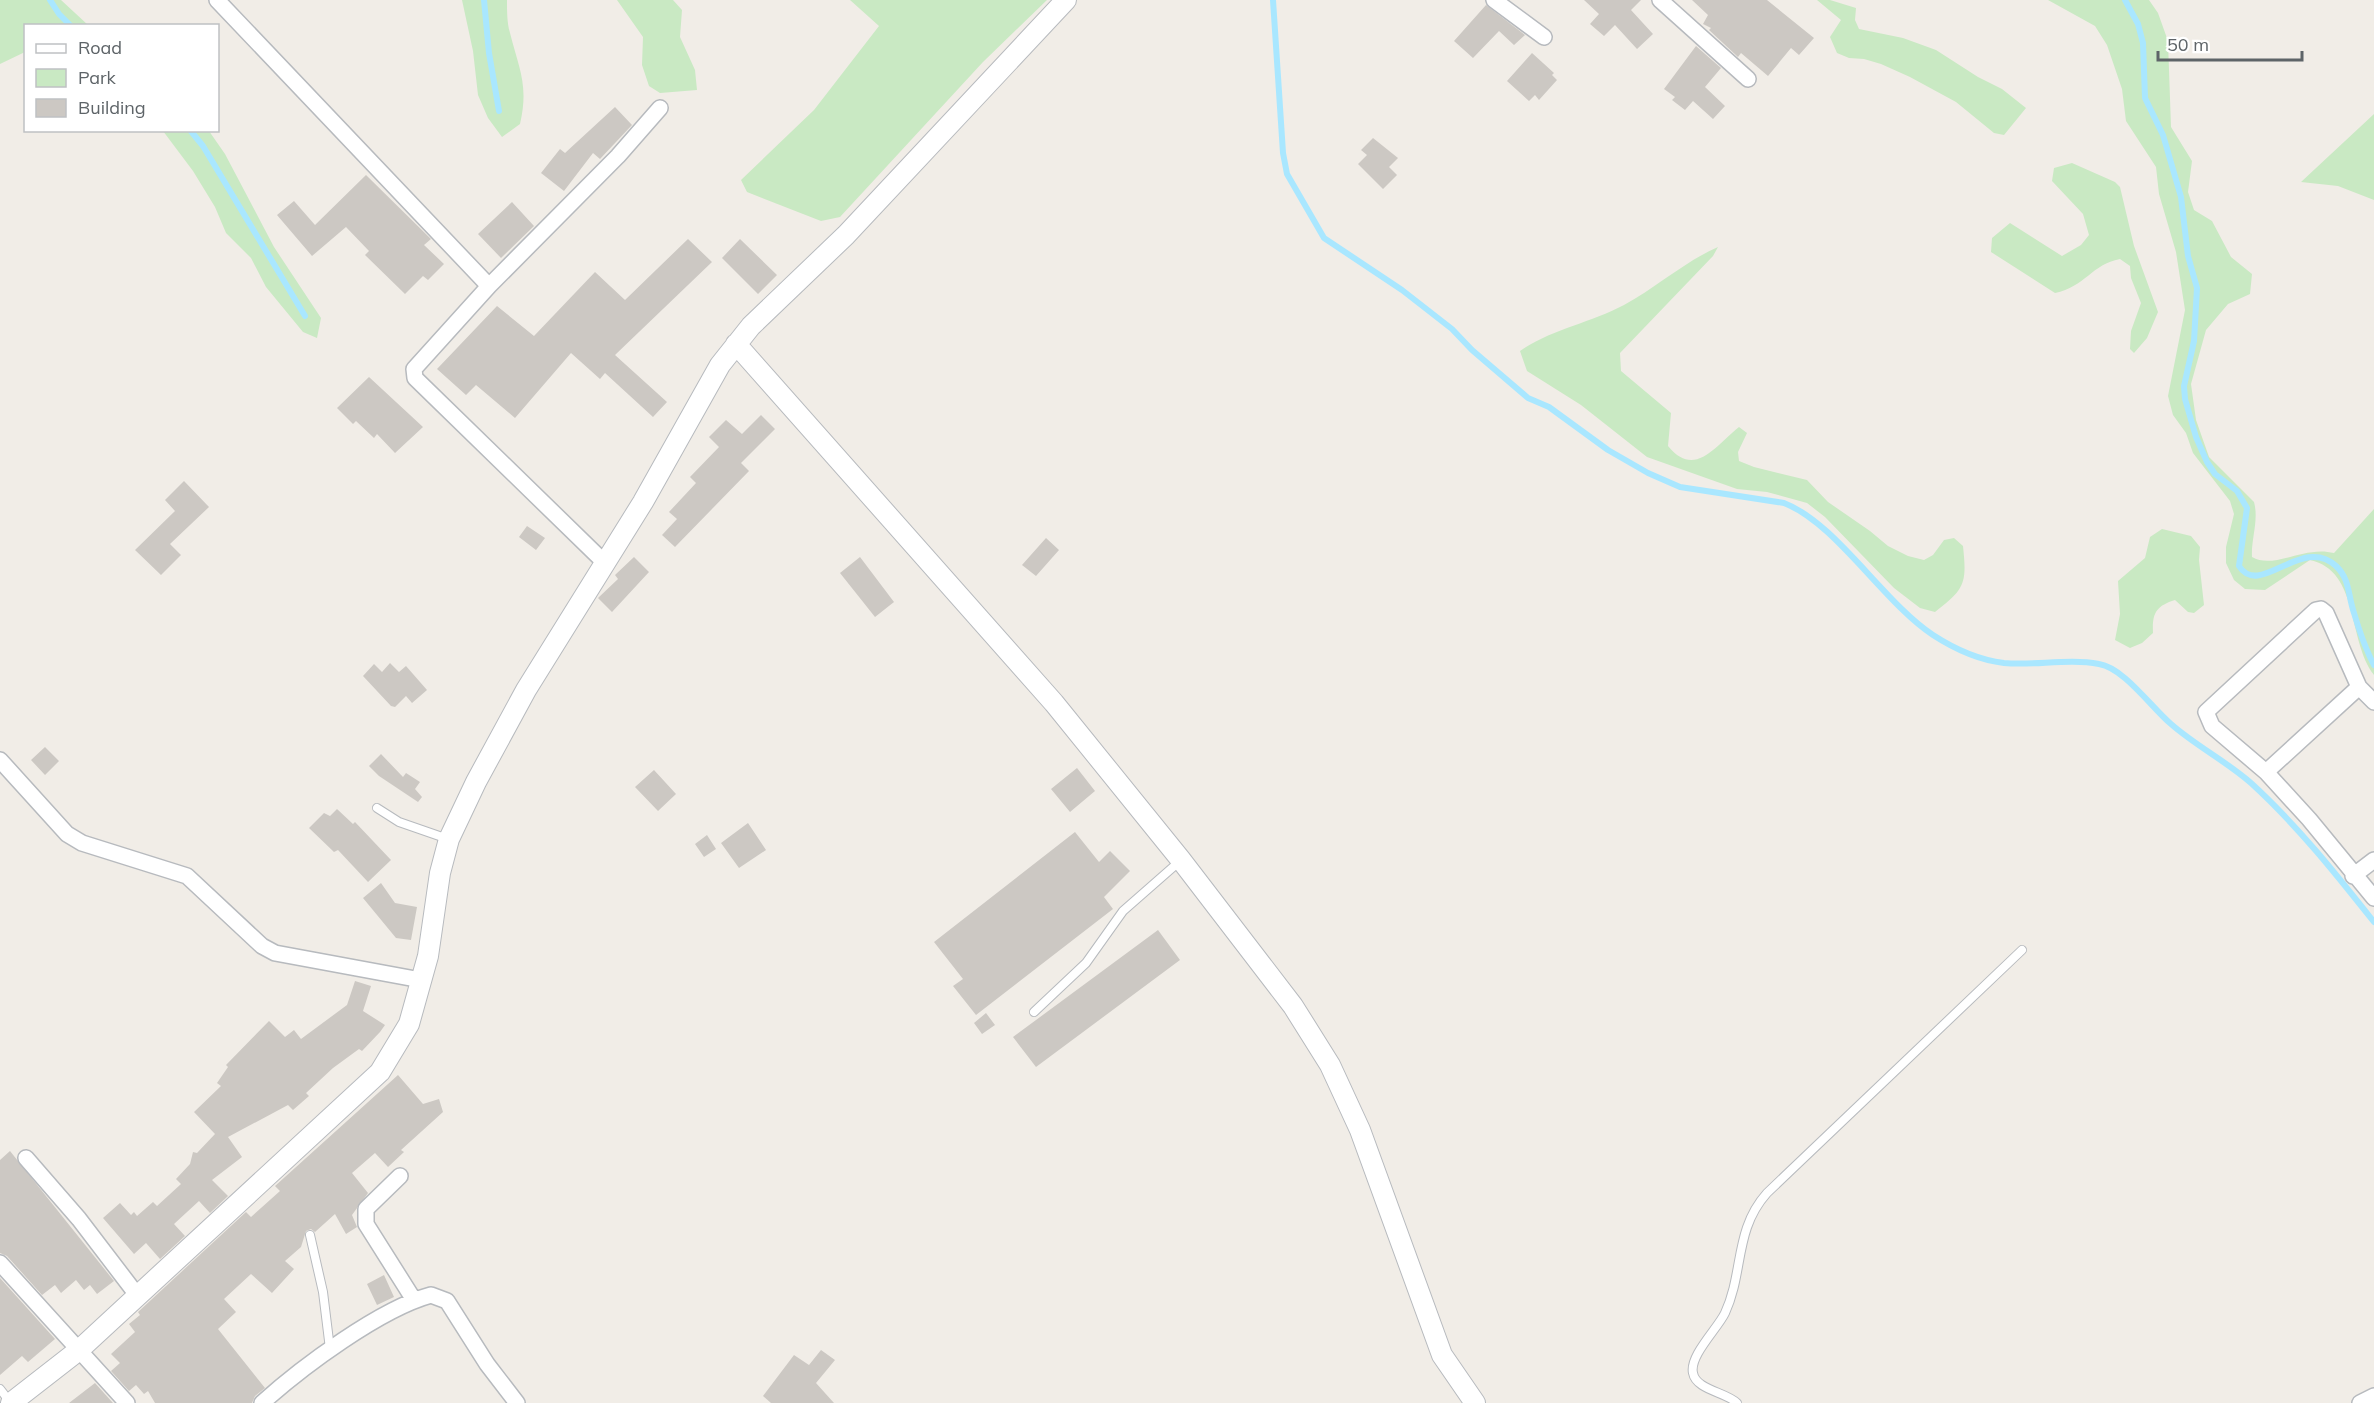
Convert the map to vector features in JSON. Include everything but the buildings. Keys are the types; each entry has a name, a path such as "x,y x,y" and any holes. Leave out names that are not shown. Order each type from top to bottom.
{"street":[{"path":"217,0 489,286"},
{"path":"11,1403 79,1350 380,1072 410,1024 434,925 440,873 449,839 476,782 526,690 677,444 720,365 736,344 846,235 1066,0"},
{"path":"1494,0 1544,37"},
{"path":"1660,0 1748,79"},
{"path":"604,562 415,378 414,369 419,360 618,156 660,108"},
{"path":"736,344 1054,703 1181,860 1293,1006 1330,1065 1360,1130 1442,1355 1475,1403"},
{"path":"2374,702 2359,687 2326,614 2321,609 2316,610 2206,712 2212,726 2266,772 2309,819 2353,876 2374,898"},
{"path":"2266,772 2359,687"},
{"path":"0,760 68,834 82,843 187,876 262,946 275,953 421,980"},
{"path":"2353,876 2374,860"},
{"path":"26,1158 79,1219 137,1295"},
{"path":"400,1176 366,1209 364,1217 366,1224 414,1300"},
{"path":"0,1263 127,1403"},
{"path":"262,1403 330,1350 414,1300 431,1295 447,1301 487,1364 517,1403"},
{"path":"2360,1403 2374,1396"}],"lane":[{"path":"377,808 399,822 449,839"},
{"path":"1034,1012 1086,963 1123,911 1181,860"},
{"path":"1737,1403 1699,1383 1693,1374 1692,1367 1711,1332 1725,1313 1750,1214 1767,1193 2022,950"},
{"path":"310,1234 322,1292 330,1350"},
{"path":"0,1389 11,1403"}],"green space":[{"path":"0,0 61,0 87,24 24,24 24,52 0,64"},
{"path":"462,0 507,0 508,25 522,77 524,98 520,124 502,137 488,118 478,95 473,51"},
{"path":"617,0 673,0 682,10 680,37 695,70 697,90 660,93 649,86 642,65 643,37"},
{"path":"850,0 1047,0 983,62 840,217 821,221 747,192 741,180 814,110 879,26"},
{"path":"1817,0 1830,0 1856,8 1855,20 1859,29 1903,38 1936,50 1978,77 2002,89 2026,108 2004,135 1994,133 1956,102 1910,77 1881,64 1849,58 1837,53 1830,37 1841,20"},
{"path":"2048,0 2149,0 2158,13 2168,41 2171,127 2192,161 2188,192 2194,210 2212,221 2231,257 2252,274 2250,294 2228,304 2206,330 2191,384 2196,420 2209,457 2254,502 2256,516 2252,557 2270,561 2312,552 2334,553 2374,509 2374,675 2360,644 2345,592 2337,578 2326,567 2310,560 2265,590 2245,589 2234,580 2226,563 2226,547 2234,514 2230,501 2193,453 2186,433 2173,415 2168,396 2185,310 2176,252 2159,194 2156,167 2126,121 2122,89 2107,45 2095,26"},
{"path":"2374,114 2374,200 2338,186 2301,182"},
{"path":"164,132 210,132 225,154 274,247 321,318 317,338 303,332 266,287 251,258 226,233 215,207 193,171"},
{"path":"2072,163 2115,182 2120,187 2134,246 2158,312 2147,338 2134,353 2130,349 2131,331 2141,303 2131,278 2130,266 2120,259 2110,262 2074,286 2055,293 1991,252 1992,238 2010,223 2062,256 2081,245 2089,235 2083,214 2052,181 2054,168"},
{"path":"1718,247 1713,256 1620,353 1621,371 1671,413 1668,446 1687,460 1696,460 1705,456 1739,427 1747,433 1738,452 1739,461 1807,480 1828,502 1888,546 1908,556 1924,560 1933,555 1944,540 1954,538 1963,546 1964,578 1953,597 1935,612 1920,608 1894,588 1825,517 1807,503 1767,492 1737,489 1647,457 1581,405 1527,371 1520,351 1532,343 1624,305"},
{"path":"2162,529 2191,536 2200,547 2199,560 2204,605 2194,613 2188,612 2175,600 2163,605 2156,611 2153,633 2142,643 2130,648 2115,640 2120,614 2118,581 2145,558 2150,537"}],"waterway":[{"path":"50,0 69,24"},
{"path":"484,0 489,53 499,111"},
{"path":"1273,0 1283,153 1287,174 1324,238 1402,290 1452,329 1472,350 1528,398 1549,407 1608,450 1648,473 1680,487 1784,503 1803,513 1841,545 1914,621 1949,644 1967,653 2004,663 2087,662 2108,667 2118,673 2171,724 2241,775 2268,799 2316,850 2374,922"},
{"path":"2125,0 2138,24 2143,43 2145,98 2163,135 2181,197 2188,256 2197,288 2194,341 2184,386 2185,399 2196,437 2207,462 2215,474 2237,491 2247,508 2239,566 2248,574 2258,575 2309,557 2323,558 2336,566 2344,576 2358,626 2374,665"},
{"path":"192,132 203,146 305,316"}]}
